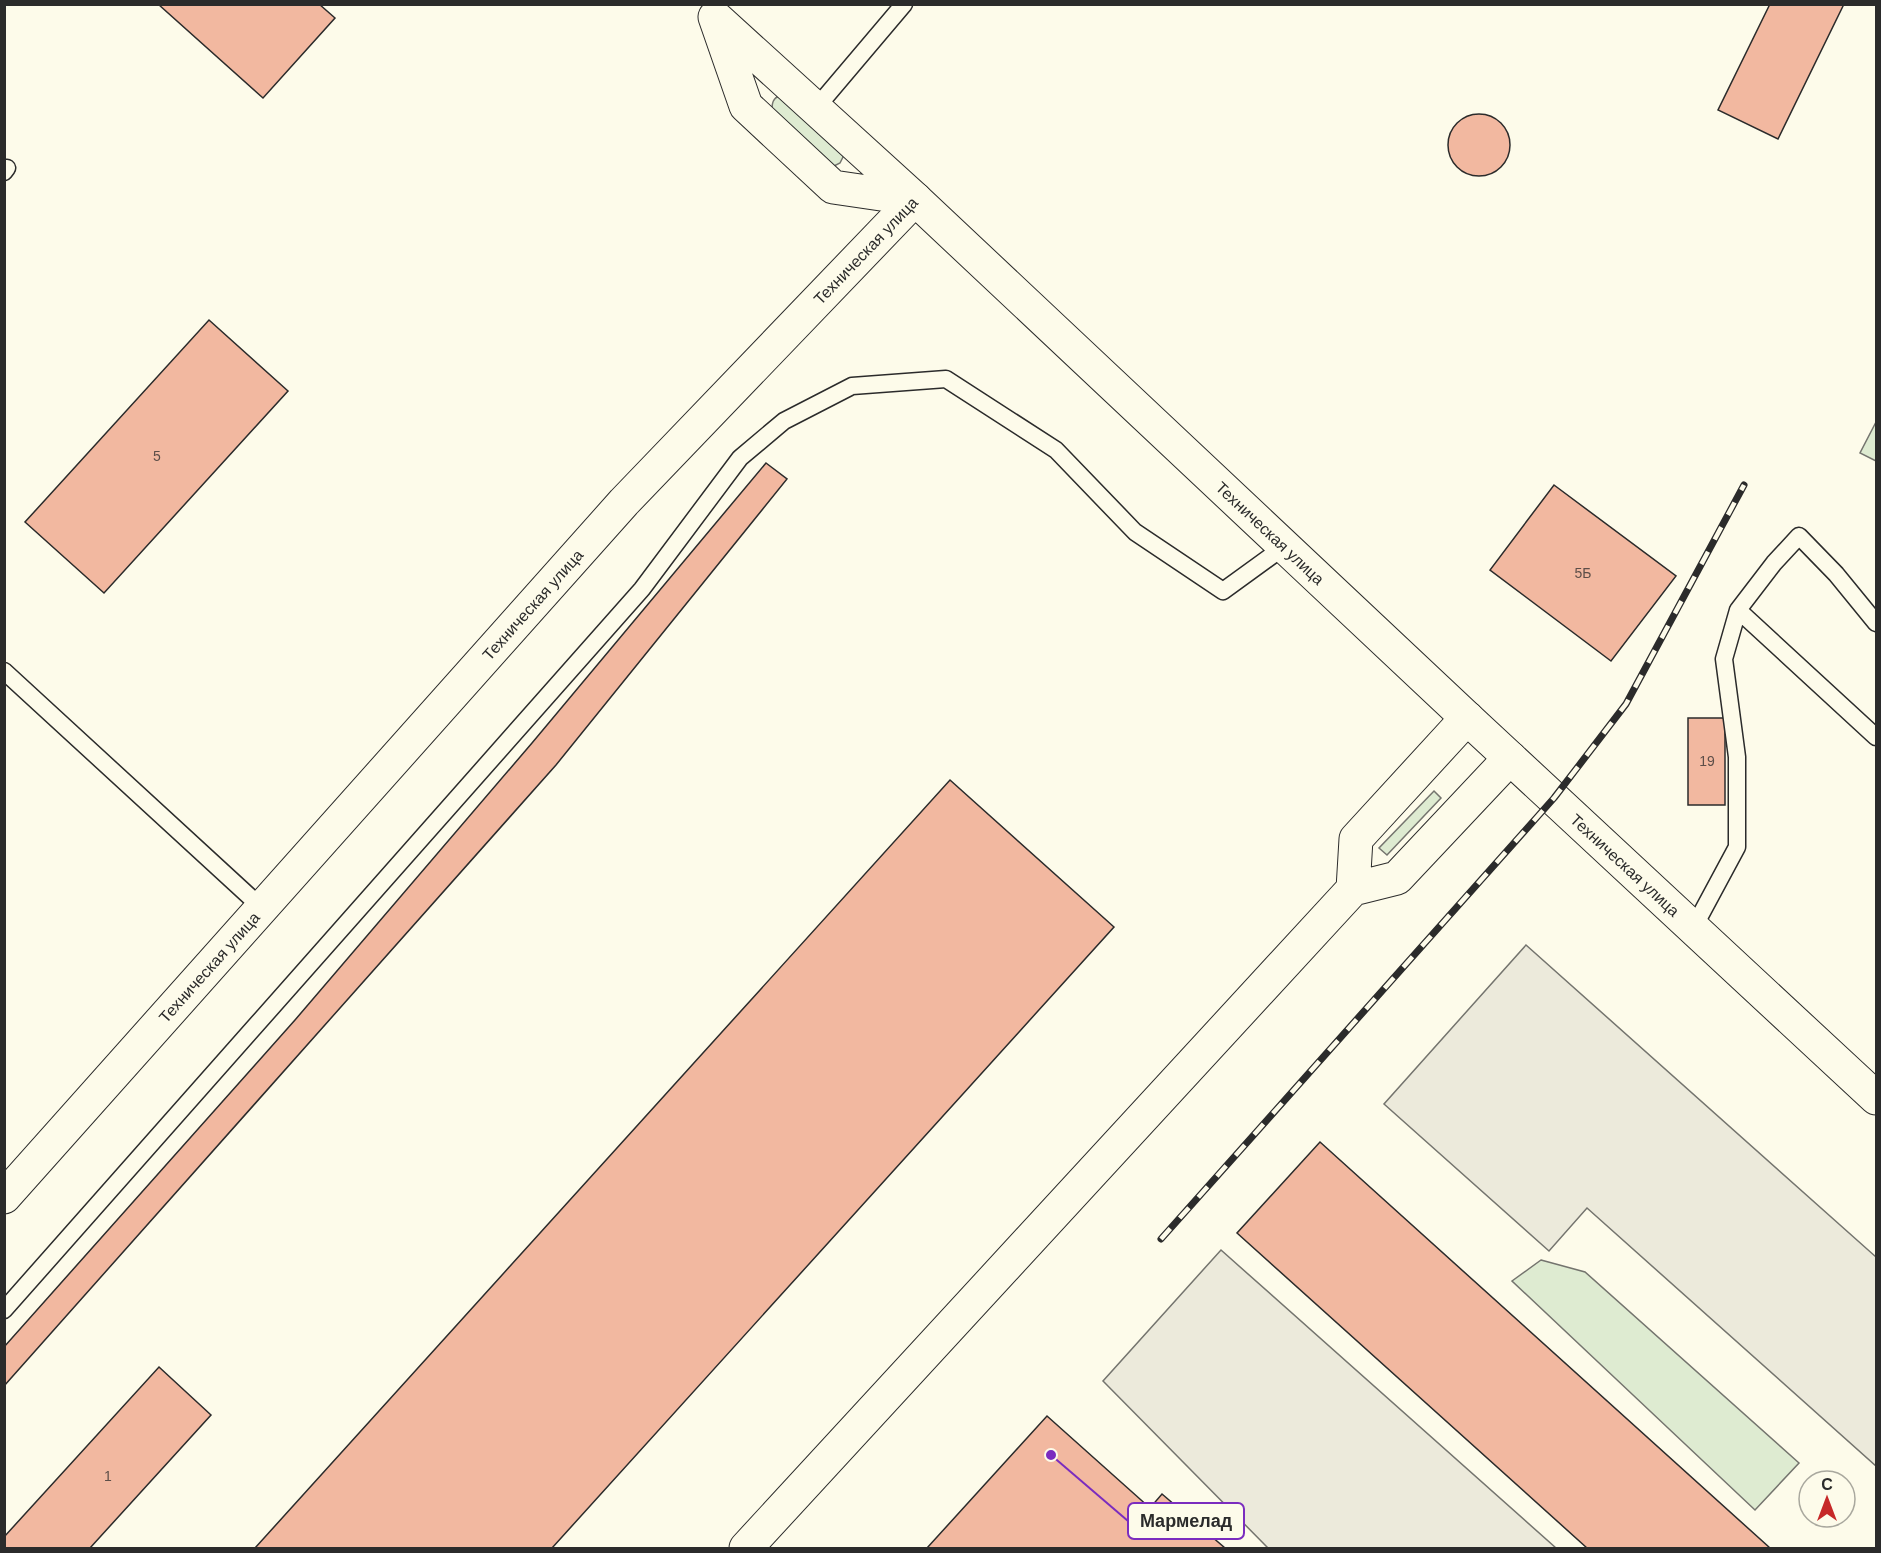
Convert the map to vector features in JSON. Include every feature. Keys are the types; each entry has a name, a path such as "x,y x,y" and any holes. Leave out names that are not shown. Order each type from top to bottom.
{"street":[{"path":"714,9 915,200"},
{"path":"714,9 746,106 833,187 915,200"},
{"name":"Техническая улица","path":"4,1197 624,502 915,200 1876,1098"},
{"path":"1353,889 1356,839 1467,718"},
{"path":"746,1548 1353,889 1398,878 1510,758"}],"lane":[{"path":"816,108 904,4"},
{"path":"4,1310 642,589 740,458 784,421 852,386 946,379 1056,450 1135,532 1223,591 1285,546"},
{"path":"1694,927 1737,847 1737,757 1724,659 1738,610 1774,563 1799,536 1836,574 1876,623"},
{"path":"1738,610 1876,737"},
{"path":"4,671 262,908"}],"green space":[{"path":"780,95 844,155 840,163 834,166 772,110 773,101"},
{"path":"1876,422 1876,461 1860,453"},
{"path":"1434,791 1441,798 1387,855 1379,848"},
{"path":"1541,1260 1585,1272 1799,1463 1755,1510 1512,1281"}],"shaded area":[{"path":"1526,945 1876,1257 1876,1466 1587,1208 1549,1251 1384,1104"},
{"path":"1221,1250 1556,1548 1268,1548 1103,1381"}],"building":[{"path":"158,4 319,4 335,18 263,98"},
{"path":"1770,4 1844,4 1778,139 1718,110"},
{"path":"1479,114 1501,123 1510,145 1501,167 1479,176 1457,167 1448,145 1457,123"},
{"path":"209,320 288,391 104,593 25,522"},
{"path":"766,463 787,479 556,765 4,1386 4,1347 295,1020 532,743"},
{"path":"1554,485 1676,576 1611,661 1490,570"},
{"path":"1688,718 1725,718 1725,805 1688,805"},
{"path":"950,780 1114,927 552,1548 255,1548"},
{"path":"1320,1142 1770,1548 1587,1548 1237,1233"},
{"path":"159,1367 211,1415 90,1548 4,1548 4,1537"},
{"path":"1047,1416 1150,1508 1162,1494 1225,1548 927,1548"}],"railway":[{"path":"1161,1239 1554,798 1626,704 1744,485"}],"place":[{"name":"Мармелад","path":"1051,1455"}]}
